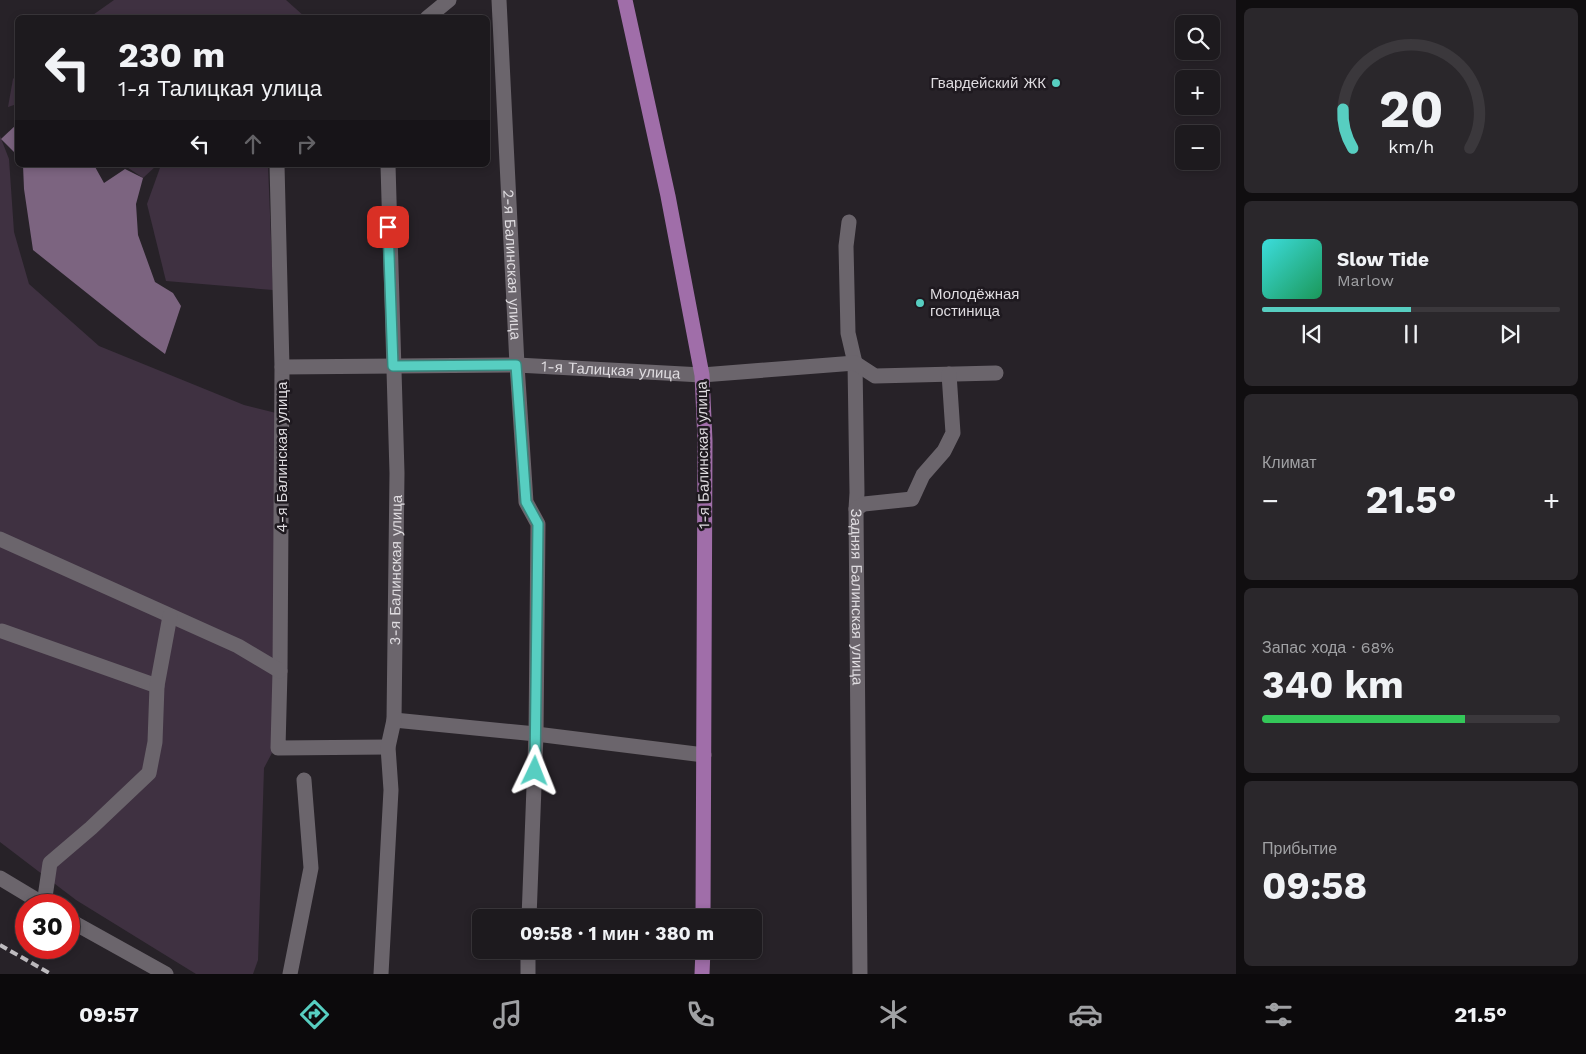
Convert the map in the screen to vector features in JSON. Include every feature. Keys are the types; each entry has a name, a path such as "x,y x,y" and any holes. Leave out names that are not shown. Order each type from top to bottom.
{"main road":[{"name":"1-я Балинская улица","path":"625,0 668,196 702,375 705,440 704,909"},
{"path":"702,974 703,959"}],"street":[{"path":"431,15 449,0"},
{"name":"2-я Балинская улица","path":"499,0 516,365 526,502 538,524 536,734 529,909"},
{"name":"4-я Балинская улица","path":"277,167 282,367 278,748 388,747"},
{"name":"3-я Балинская улица","path":"381,974 390,790 388,747 394,720 397,473 388,167"},
{"name":"Задняя Балинская улица","path":"849,222 846,246 848,333 854,363 857,493 860,974"},
{"path":"854,363 875,376 996,373"},
{"name":"1-я Талицкая улица","path":"282,367 516,365 702,375 854,363"},
{"path":"856,509 864,504 912,499 923,474 944,451 953,433 949,374"},
{"path":"0,539 238,646 280,671"},
{"path":"46,894 50,863 91,828 149,773 154,742 157,686 170,616"},
{"path":"2,631 157,686"},
{"path":"394,720 536,734 704,755"},
{"path":"290,974 311,868 304,780"},
{"path":"0,878 27,894"},
{"path":"80,926 166,974"},
{"path":"528,959 528,974"}],"shaded area":[{"path":"114,0 286,0 303,15 93,15"},
{"path":"15,77 15,105 8,107"},
{"path":"15,126 15,153 1,139"},
{"path":"0,136 9,159 14,232 29,284 99,346 244,405 280,414 273,751 264,768 258,960 253,974 196,974 80,902 80,894 68,894 0,842"},
{"path":"23,167 95,167 104,183 125,169 143,178 136,204 138,235 155,282 173,293 181,306 165,354 33,250 24,189"},
{"path":"127,167 155,167 143,178"},
{"path":"160,167 268,167 273,290 166,281 147,204"}],"railway":[{"path":"0,945 51,974"}],"place":[{"name":"Гвардейский ЖК","path":"1056,83"},
{"name":"Молодёжная гостиница","path":"920,303"}],"route":[{"path":"388,227 393,366 516,365 526,502 538,524 535,771"}]}
